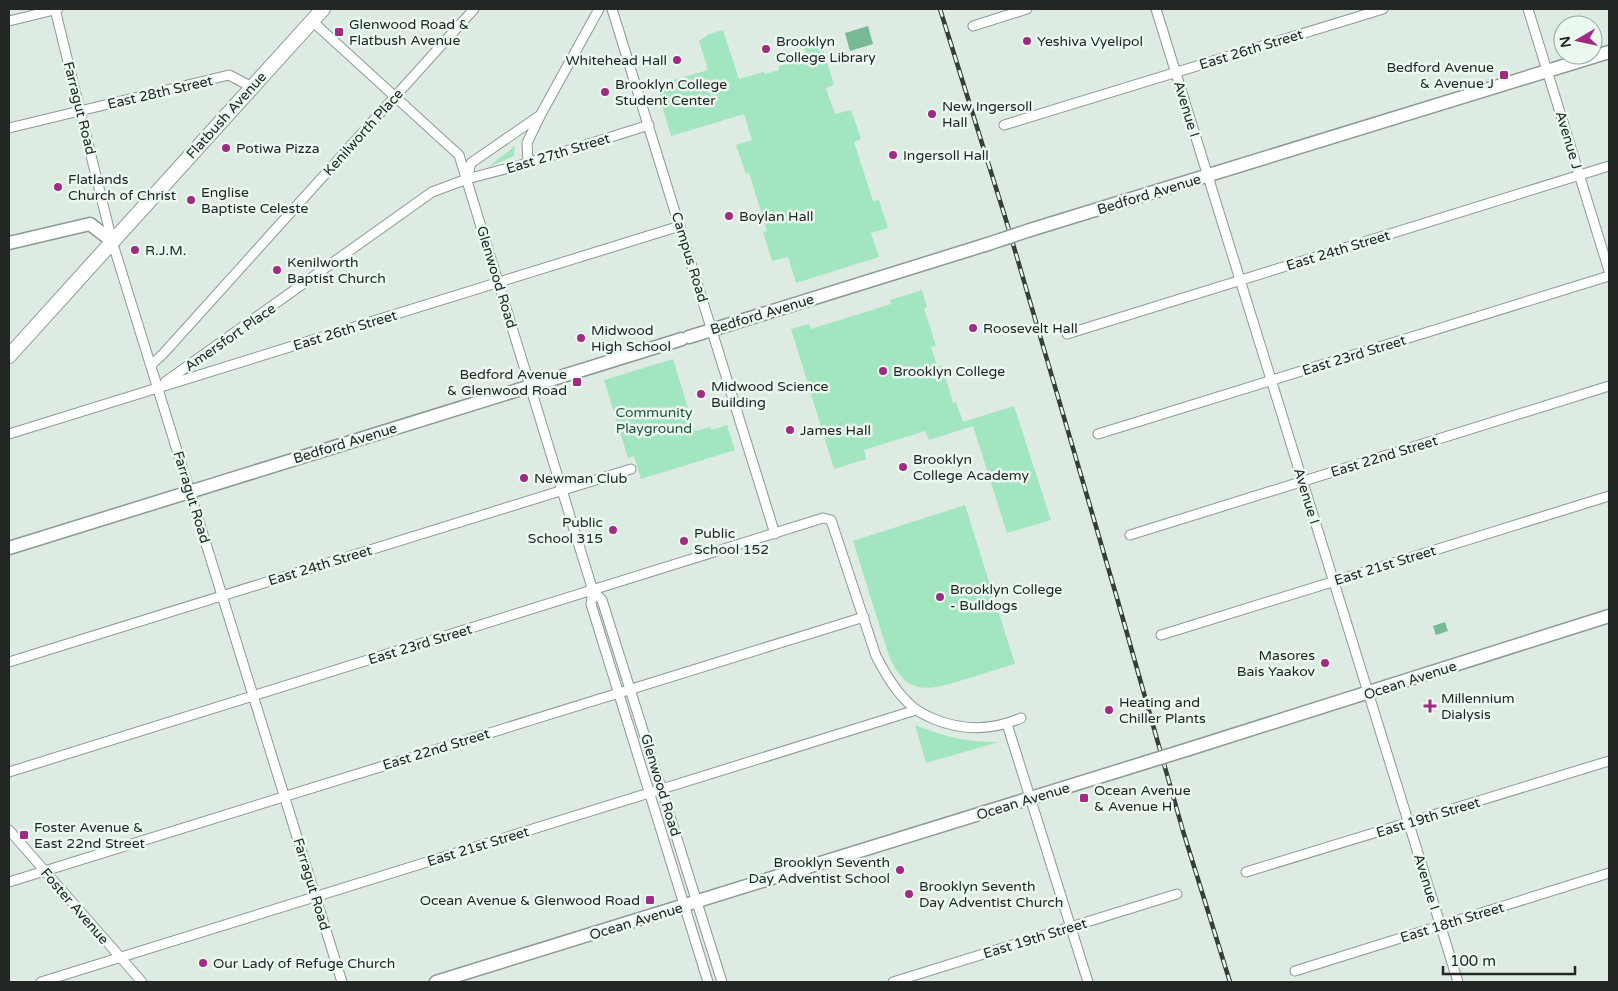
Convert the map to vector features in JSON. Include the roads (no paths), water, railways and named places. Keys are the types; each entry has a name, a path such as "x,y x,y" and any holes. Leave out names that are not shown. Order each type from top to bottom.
{"main road":[{"name":"Flatbush Avenue","path":"9,355 323,9"},
{"name":"Bedford Avenue","path":"9,548 1609,52"},
{"path":"9,243 90,224 112,241"},
{"name":"Ocean Avenue","path":"436,982 1189,749 1609,616"}],"street":[{"path":"9,21 56,9"},
{"name":"Farragut Road","path":"56,9 112,241 342,982"},
{"name":"Kenilworth Place","path":"151,365 474,9"},
{"path":"528,163 528,143 541,114 599,9"},
{"name":"Campus Road","path":"612,9 775,534"},
{"path":"972,26 1027,9"},
{"name":"Avenue I","path":"1156,9 1458,982"},
{"name":"East 26th Street","path":"1004,125 1382,9"},
{"name":"Avenue J","path":"1528,9 1609,271"},
{"name":"Glenwood Road","path":"312,21 459,155 593,591 591,604 708,982"},
{"name":"East 28th Street","path":"9,128 229,75 252,87"},
{"path":"467,179 471,163 541,114"},
{"name":"East 27th Street","path":"467,179 528,163 649,125"},
{"name":"East 24th Street","path":"1067,334 1609,166"},
{"name":"Amersfort Place","path":"158,388 432,192 467,179"},
{"name":"East 26th Street","path":"9,434 680,226"},
{"name":"East 23rd Street","path":"1098,434 1609,276"},
{"name":"East 22nd Street","path":"1130,535 1609,386"},
{"name":"East 24th Street","path":"9,662 631,469"},
{"name":"East 21st Street","path":"1161,635 1609,496"},
{"name":"East 23rd Street","path":"9,772 824,518 831,520 864,617"},
{"name":"Glenwood Road","path":"593,591 602,600 722,982"},
{"path":"864,617 876,656 883,671 898,692 916,710 944,723 960,727 977,728 1008,724 1021,718"},
{"name":"East 22nd Street","path":"9,882 864,617"},
{"name":"East 21st Street","path":"40,982 916,710"},
{"path":"1008,724 1088,982"},
{"name":"East 19th Street","path":"1246,872 1609,761"},
{"name":"Foster Avenue","path":"9,830 142,982"},
{"name":"East 18th Street","path":"1295,971 1609,873"},
{"name":"East 19th Street","path":"893,982 1177,894"}],"railway":[{"path":"940,9 1006,220 1183,831 1230,982"}],"place":[{"name":"Glenwood Road & Flatbush Avenue","path":"339,32"},
{"name":"Yeshiva Vyelipol","path":"1027,41"},
{"name":"Brooklyn College Library","path":"766,49"},
{"name":"Whitehead Hall","path":"677,60"},
{"name":"Bedford Avenue & Avenue J","path":"1504,75"},
{"name":"Brooklyn College Student Center","path":"605,92"},
{"name":"New Ingersoll Hall","path":"932,114"},
{"name":"Potiwa Pizza","path":"226,148"},
{"name":"Ingersoll Hall","path":"893,155"},
{"name":"Flatlands Church of Christ","path":"58,187"},
{"name":"Englise Baptiste Celeste","path":"191,200"},
{"name":"Boylan Hall","path":"729,216"},
{"name":"R.J.M.","path":"135,250"},
{"name":"Kenilworth Baptist Church","path":"277,270"},
{"name":"Roosevelt Hall","path":"973,328"},
{"name":"Midwood High School","path":"581,338"},
{"name":"Brooklyn College","path":"883,371"},
{"name":"Bedford Avenue & Glenwood Road","path":"577,382"},
{"name":"Midwood Science Building","path":"701,394"},
{"name":"James Hall","path":"790,430"},
{"name":"Brooklyn College Academy","path":"903,467"},
{"name":"Newman Club","path":"524,478"},
{"name":"Public School 315","path":"613,530"},
{"name":"Public School 152","path":"684,541"},
{"name":"Brooklyn College - Bulldogs","path":"940,597"},
{"name":"Masores Bais Yaakov","path":"1325,663"},
{"name":"Millennium Dialysis","path":"1430,706"},
{"name":"Heating and Chiller Plants","path":"1109,710"},
{"name":"Ocean Avenue & Avenue H","path":"1084,798"},
{"name":"Foster Avenue & East 22nd Street","path":"24,835"},
{"name":"Brooklyn Seventh Day Adventist School","path":"900,870"},
{"name":"Brooklyn Seventh Day Adventist Church","path":"909,894"},
{"name":"Ocean Avenue & Glenwood Road","path":"650,900"},
{"name":"Our Lady of Refuge Church","path":"203,963"}],"park label":[{"name":"Community Playground","path":"654,420"}]}
